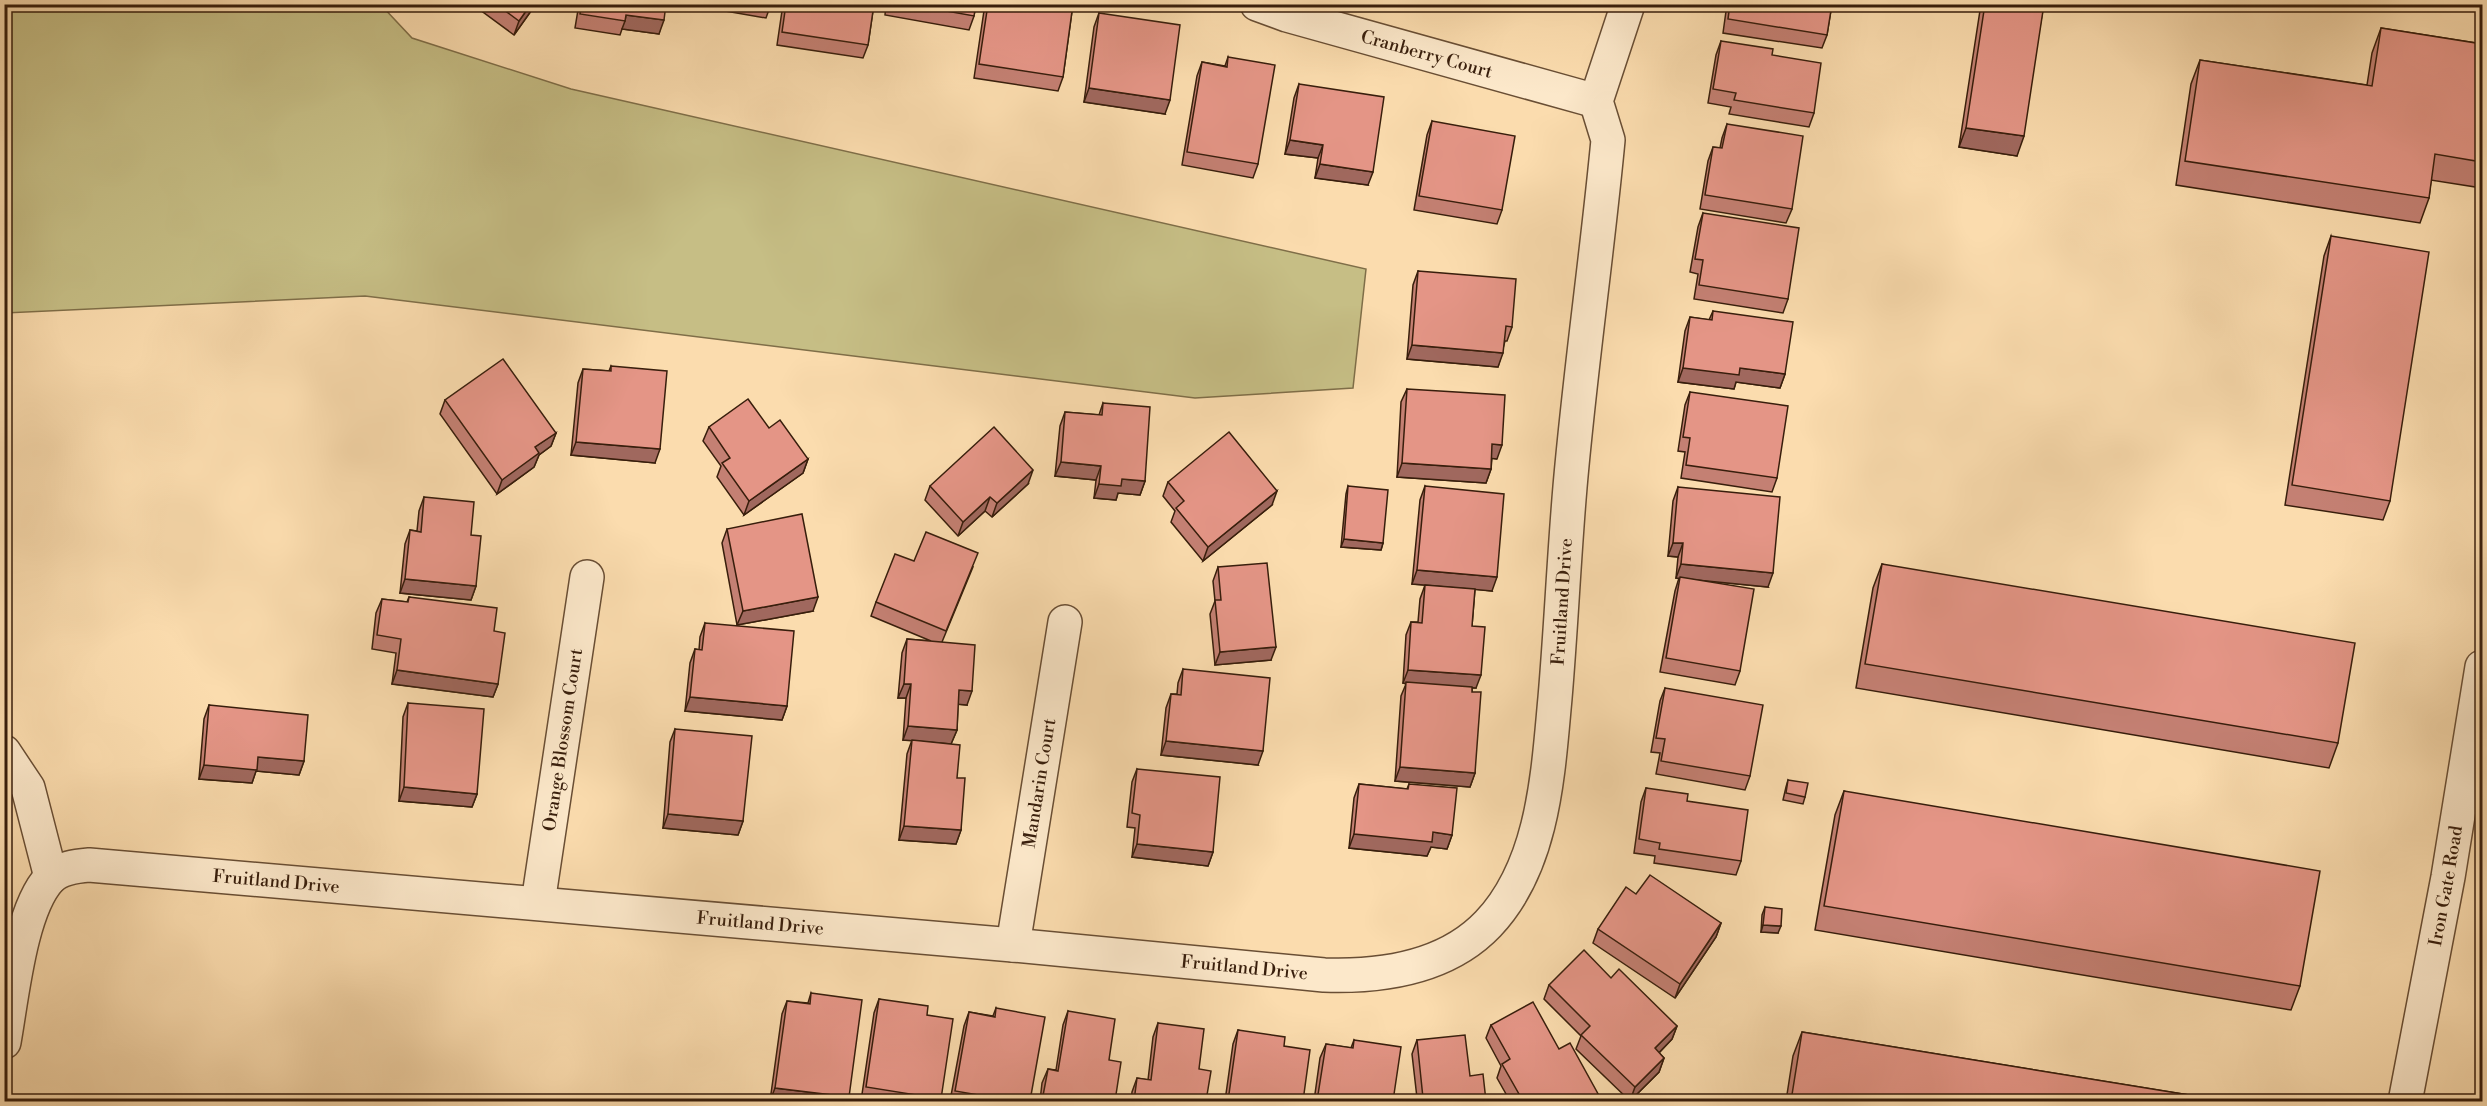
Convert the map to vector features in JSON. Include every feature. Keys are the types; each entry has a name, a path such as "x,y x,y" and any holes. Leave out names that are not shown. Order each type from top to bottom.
{"street":[{"name":"Cranberry Court","path":"1257,4 1287,15 1596,101"},
{"path":"1596,101 1628,4"},
{"name":"Fruitland Drive","path":"51,877 72,866 89,865 1362,976 1409,968 1452,952 1488,924 1515,886 1546,794 1560,644 1570,486 1608,140 1596,101"},
{"name":"Orange Blossom Court","path":"538,903 587,577"},
{"name":"Mandarin Court","path":"1013,945 1065,622"},
{"name":"Iron Gate Road","path":"2405,1101 2448,877 2482,667"},
{"path":"4,752 28,788 51,877 38,895 21,945 4,1042"}],"shaded area":[{"path":"5,4 381,5 412,38 571,89 1366,269 1353,388 1195,398 365,296 5,313"}],"building":[{"path":"496,4 531,4 519,21"},
{"path":"582,4 666,4 664,20 626,15 625,21 580,14"},
{"path":"786,4 874,4 868,45 782,32"},
{"path":"907,4 976,4 974,16"},
{"path":"988,4 1073,4 1063,77 979,64"},
{"path":"1730,4 1832,4 1827,35 1728,19"},
{"path":"1985,4 2044,4 2024,136 1966,128"},
{"path":"1099,13 1180,25 1170,100 1089,88"},
{"path":"2381,28 2482,44 2482,162 2435,154 2429,198 2185,161 2200,60 2372,86"},
{"path":"1721,41 1773,49 1772,55 1821,63 1814,113 1734,100 1736,93 1713,89"},
{"path":"1228,57 1275,65 1258,164 1187,152 1202,62 1227,67"},
{"path":"1299,84 1384,97 1373,172 1320,164 1323,145 1290,140"},
{"path":"1432,121 1515,136 1502,210 1419,196"},
{"path":"1727,124 1803,136 1792,209 1705,195 1713,147 1722,148"},
{"path":"1703,213 1799,228 1788,299 1699,285 1703,260 1695,259"},
{"path":"2331,236 2429,252 2390,501 2292,485"},
{"path":"1418,271 1516,279 1512,327 1506,326 1503,353 1412,345"},
{"path":"1713,311 1793,322 1785,374 1740,368 1739,375 1683,368 1690,317 1712,320"},
{"path":"503,359 556,433 535,447 539,453 502,480 445,400"},
{"path":"611,366 667,371 660,449 576,442 583,369 611,371"},
{"path":"1407,389 1505,395 1502,445 1492,444 1491,469 1402,463"},
{"path":"1690,392 1788,406 1777,478 1686,465 1690,438 1683,437"},
{"path":"748,399 769,428 780,420 808,459 749,501 722,463 730,458 709,427"},
{"path":"1103,403 1150,407 1145,481 1122,479 1121,486 1099,484 1101,466 1061,462 1065,412 1102,415"},
{"path":"994,427 1033,470 997,503 990,497 963,522 930,486"},
{"path":"1229,432 1277,491 1208,547 1176,508 1184,501 1168,482"},
{"path":"1348,486 1388,490 1383,543 1344,539"},
{"path":"1425,486 1504,494 1497,577 1417,570"},
{"path":"1678,487 1780,497 1773,573 1681,564 1683,543 1673,543"},
{"path":"424,497 474,502 471,535 481,536 476,586 405,579 410,530 421,532"},
{"path":"802,514 818,597 743,611 727,529"},
{"path":"926,532 978,553 946,631 876,602 895,554 914,561"},
{"path":"1267,563 1276,647 1220,652 1215,600 1221,600 1218,567"},
{"path":"1882,564 2355,643 2338,743 1865,664"},
{"path":"1680,577 1754,589 1740,671 1666,658"},
{"path":"1425,585 1475,589 1472,626 1485,627 1481,675 1408,670 1411,622 1422,623"},
{"path":"409,597 497,608 494,631 505,633 498,684 397,670 401,639 377,635 382,599 408,602"},
{"path":"705,623 794,631 787,706 690,697 695,649 702,650"},
{"path":"907,639 975,645 972,691 959,690 957,730 908,726 911,684 904,684"},
{"path":"1183,669 1270,678 1263,751 1166,741 1171,694 1181,695"},
{"path":"1406,682 1472,687 1472,692 1481,692 1475,773 1400,767"},
{"path":"1665,688 1763,705 1750,776 1661,761 1665,739 1656,738"},
{"path":"408,703 484,709 477,794 404,787"},
{"path":"209,705 308,715 304,761 258,757 257,770 204,765"},
{"path":"675,729 752,736 743,821 668,814"},
{"path":"912,740 960,745 957,778 965,778 961,830 904,826"},
{"path":"1137,769 1220,777 1213,852 1137,844 1140,815 1132,813"},
{"path":"1788,780 1808,783 1805,797 1786,793"},
{"path":"1359,784 1408,789 1409,784 1457,788 1452,835 1433,832 1432,842 1354,834"},
{"path":"1646,788 1688,794 1687,801 1748,810 1741,861 1659,849 1660,843 1639,839"},
{"path":"1844,791 2320,871 2300,986 1824,906"},
{"path":"1650,875 1721,923 1680,984 1598,929 1626,887 1636,894"},
{"path":"1765,907 1782,909 1781,926 1763,925"},
{"path":"1584,950 1611,978 1619,969 1677,1026 1655,1048 1664,1058 1635,1087 1581,1035 1590,1026 1549,985"},
{"path":"811,993 862,1000 849,1097 775,1088 787,1001 810,1004"},
{"path":"879,999 928,1006 927,1015 953,1019 941,1099 866,1087"},
{"path":"1533,1002 1559,1049 1570,1043 1602,1101 1523,1101 1502,1064 1510,1059 1491,1025"},
{"path":"996,1008 1045,1017 1030,1101 1013,1101 955,1091 969,1012 995,1017"},
{"path":"1068,1011 1115,1019 1109,1060 1121,1062 1115,1101 1042,1101 1048,1069 1058,1071"},
{"path":"1158,1023 1204,1029 1199,1069 1211,1071 1206,1101 1134,1101 1137,1078 1151,1080"},
{"path":"1238,1030 1285,1037 1284,1046 1310,1050 1303,1101 1228,1101"},
{"path":"1802,1032 2226,1101 1791,1101"},
{"path":"1465,1035 1470,1076 1483,1074 1486,1101 1413,1101 1413,1099 1423,1098 1417,1040"},
{"path":"1354,1040 1401,1047 1393,1101 1317,1101 1326,1044 1353,1048"}]}
